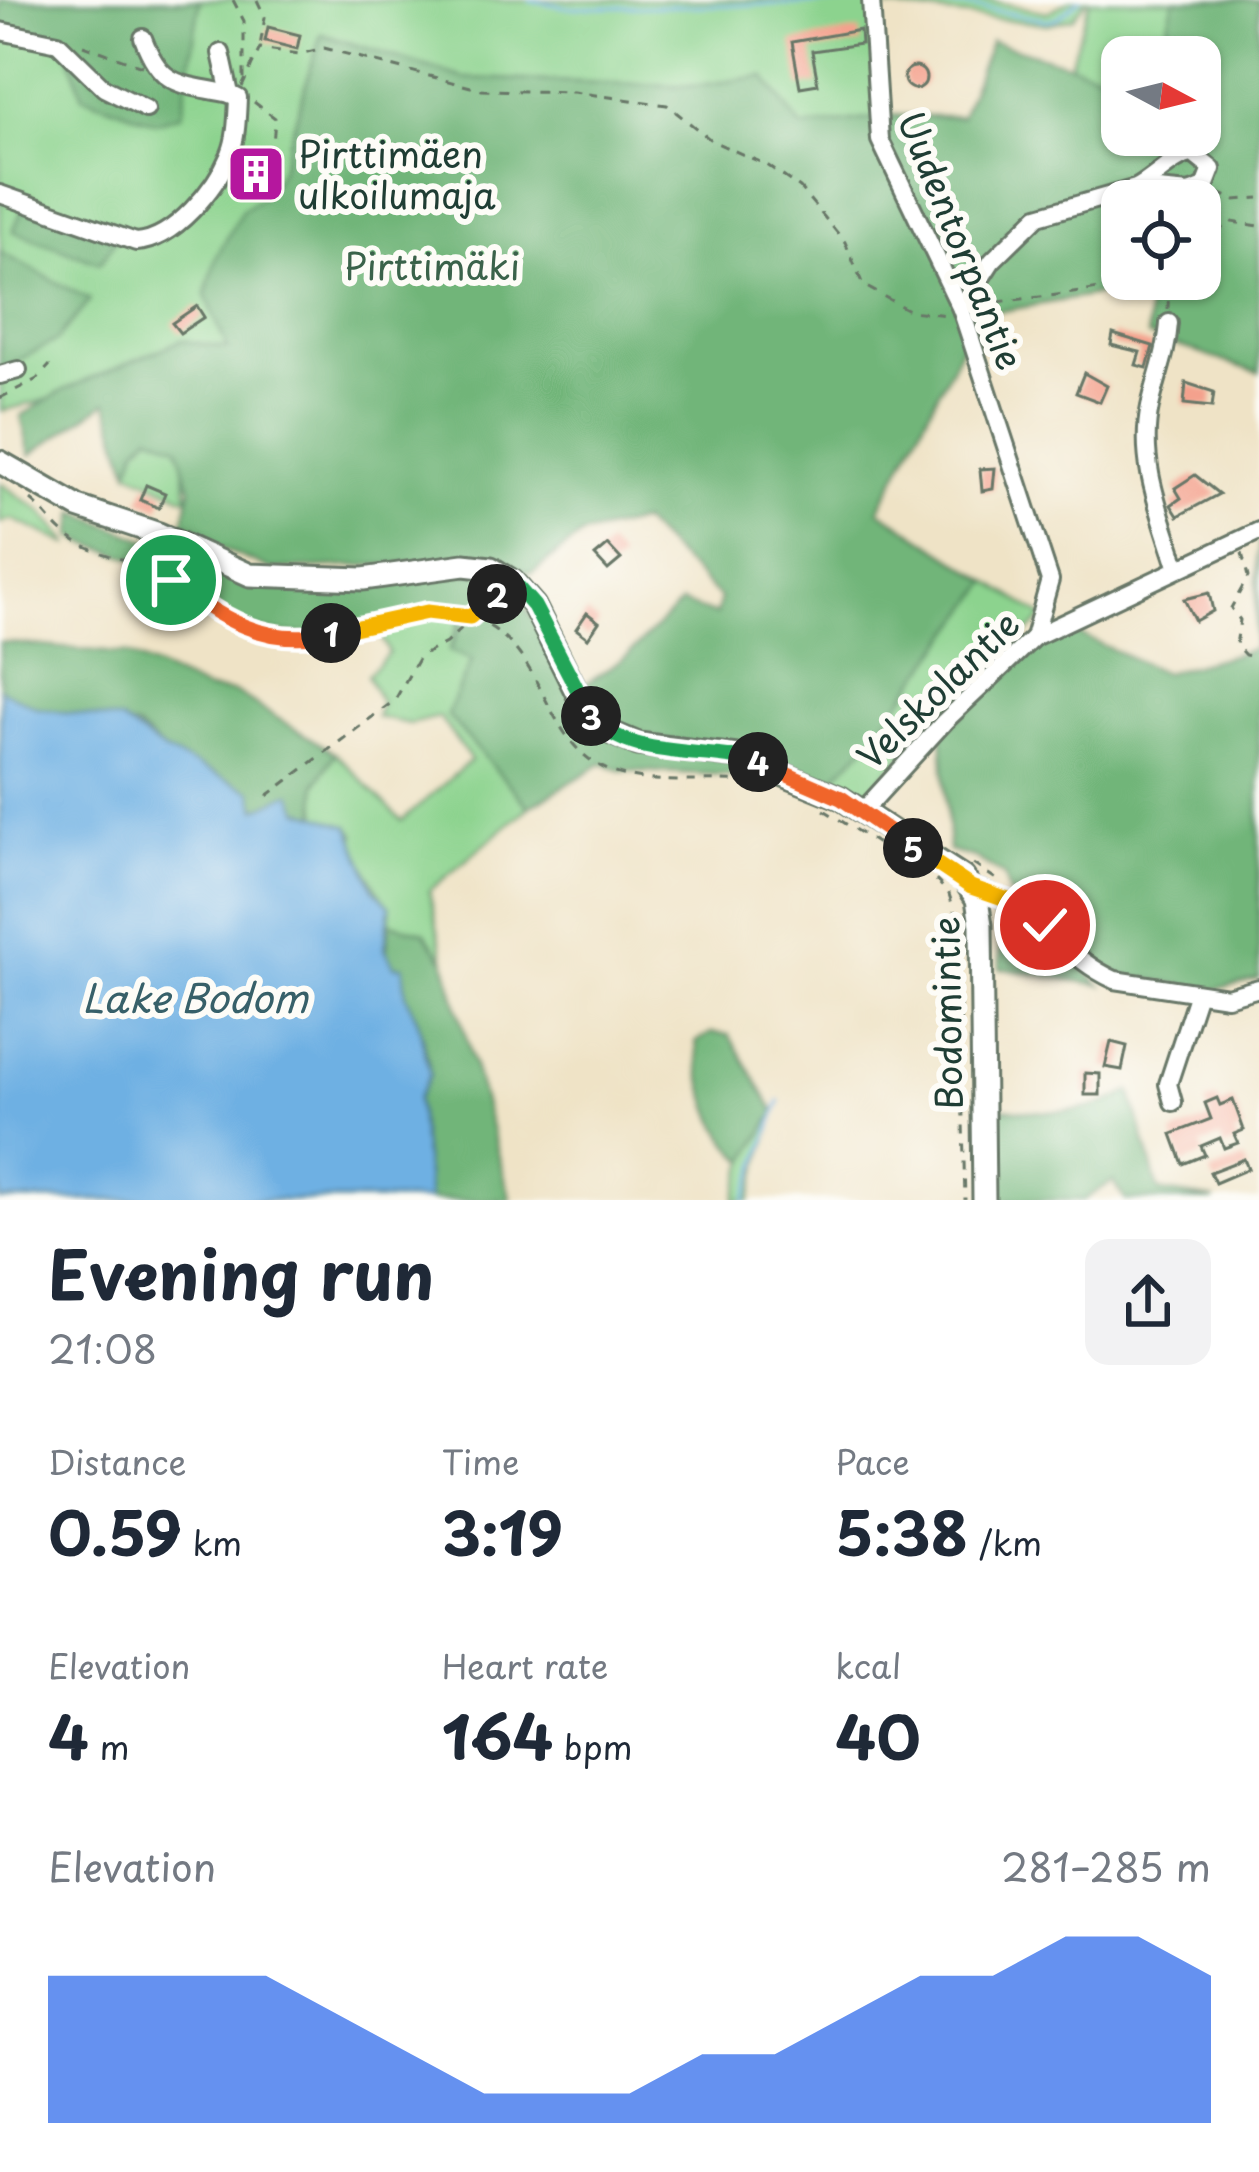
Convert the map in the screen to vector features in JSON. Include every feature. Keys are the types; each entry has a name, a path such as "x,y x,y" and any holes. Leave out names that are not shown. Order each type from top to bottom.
{"main road":[{"path":"0,462 78,507 159,534 250,575 363,579 464,565 491,568 512,581"},
{"name":"Bodomintie","path":"512,581 534,606 581,701 607,731 638,744 764,764 862,811 971,887 981,926 984,1200"}],"street":[{"name":"Uudentorpantie","path":"871,0 880,140 961,309 1050,580 1034,637"},
{"path":"0,31 58,43 104,88 146,109"},
{"path":"143,38 155,69 168,81 237,91"},
{"path":"0,194 136,242 154,241 199,201 234,142 237,91 220,53"},
{"path":"1149,180 1193,154 1212,169 1208,180"},
{"path":"961,309 992,261 1038,216 1101,198"},
{"path":"1168,323 1163,367 1150,405 1147,468 1177,566"},
{"name":"Velskolantie","path":"862,811 945,721 1034,637 1259,531"},
{"path":"971,887 1031,911 1100,974 1227,997 1259,988"},
{"path":"1173,1102 1168,1084 1198,993"}],"path":[{"path":"233,0 244,21 237,91"},
{"path":"237,91 260,48 265,17 257,0"},
{"path":"58,43 69,40 155,69"},
{"path":"260,48 299,54 324,48 482,90 573,92 667,105 712,141 767,165 800,188 845,242 863,286 910,311 950,315 1040,293 1101,288"},
{"path":"237,91 262,104 275,118 271,172"},
{"path":"1221,197 1258,200"},
{"path":"1221,212 1232,223"},
{"path":"1221,230 1232,223 1259,226"},
{"path":"1168,300 1168,323"},
{"path":"0,398 37,380 50,365"},
{"path":"31,499 74,541 155,571 218,617 257,633 320,635 427,612 470,617 516,648 574,745 596,764 622,775 771,787"},
{"path":"1235,541 1248,578 1231,608 1240,620 1236,645 1245,655 1259,657"},
{"path":"267,796 395,700 419,657 446,644 512,581"},
{"path":"811,802 934,878 956,908 965,1200"}],"green space":[{"name":"Pirttimäki","path":"0,0 872,0 890,115 1053,118 1090,0 1179,0 1172,36 1101,36 1101,156 1122,156 1122,180 1101,180 1101,294 977,315 879,510 1044,617 864,795 711,721 843,504 601,471 524,574 183,460 188,499 129,471 137,448 100,387 1,411"},
{"path":"0,0 200,0 182,114 155,122 83,96 66,45 0,27"},
{"path":"875,0 986,0 1047,12 1071,0 1087,0 1073,18 1048,24 878,7"},
{"name":"Pirttimäki","path":"1174,0 1259,0 1259,373 1148,336 1147,300 1221,300 1221,180 1101,180 1101,294 977,315 879,510 989,582 874,738 829,782 763,752 658,739 618,725 585,684 627,656 681,603 716,615 720,598 641,522 582,535 532,573 485,560 272,570 181,532 191,489 178,446 151,434 137,448 129,471 107,402 30,455 21,416 64,390 182,340 227,348 206,295 216,258 242,210 263,197 281,169 321,34 464,78 694,86 764,76 802,128 890,116 961,117 991,41 1101,74 1101,156 1221,156 1221,36 1165,36"},
{"path":"23,208 116,239 100,263 13,231"},
{"path":"0,252 90,300 57,340 0,370"},
{"path":"0,483 41,511 70,545 12,519 0,523"},
{"path":"76,512 239,577 487,573 518,595 601,732 756,767 746,776 619,770 603,763 529,807 447,715 472,660 449,651 468,610 423,612 315,633 249,626 162,569 72,536"},
{"path":"1259,539 1259,979 1213,990 1113,974 1037,909 1009,893 1004,876 975,858 949,851 942,733 1029,655 1067,629 1164,673 1254,649"},
{"path":"434,615 461,617 449,650 473,660 447,715 529,807 429,891 445,961 424,932 390,923 390,907 353,847 355,834 349,826 317,816 316,784 335,753 402,821 471,760 439,717 409,724 376,717 381,703 367,675 389,653 376,626"},
{"path":"0,642 126,654 207,690 234,692 335,753 316,784 317,816 300,810 292,797 257,809 252,791 164,751 137,728 38,708 0,689"},
{"path":"1000,904 1028,918 1100,985 1000,968"},
{"path":"390,923 424,932 445,961 511,1200 429,1200 417,1099 430,1075 418,1021 386,955"},
{"path":"711,1033 729,1035 775,1112 746,1161 725,1137 705,1090 696,1042"},
{"path":"1131,1091 1159,1191 1215,1200 1125,1200 1113,1181 1084,1200 998,1200 994,1107 1081,1110"},
{"path":"775,1112 750,1200 735,1200 746,1161"}],"water":[{"name":"Lake Bodom","path":"0,689 38,708 121,721 164,751 252,791 257,809 291,793 300,810 349,826 374,889 390,906 385,948 394,966 403,966 406,995 418,1021 430,1075 417,1099 429,1200 0,1200"}],"building":[{"path":"268,27 300,35 297,49 265,41"},
{"path":"860,30 861,44 812,51 818,84 800,87 792,42"},
{"path":"915,67 926,78 915,89 904,78"},
{"name":"Pirttimäen ulkoilumaja","path":"245,149 269,165 252,194 242,186 253,171 241,161"},
{"path":"197,306 204,317 180,333 172,323"},
{"path":"1113,334 1153,346 1147,368 1136,365 1140,352 1111,345"},
{"path":"1084,373 1107,386 1100,402 1076,393"},
{"path":"1186,383 1214,392 1212,407 1184,404"},
{"path":"995,468 993,489 982,491 980,469"},
{"path":"1195,475 1219,494 1178,516 1171,505 1181,498 1175,488"},
{"path":"146,485 165,493 159,508 140,500"},
{"path":"608,545 621,559 608,570 595,556"},
{"path":"1209,593 1213,611 1195,621 1184,599"},
{"path":"587,613 599,622 588,638 576,629"},
{"path":"1111,1042 1127,1046 1122,1070 1105,1067"},
{"path":"1085,1073 1100,1074 1100,1095 1085,1095"},
{"path":"1217,1098 1220,1105 1233,1100 1244,1130 1234,1134 1238,1143 1224,1148 1220,1138 1201,1146 1205,1155 1183,1164 1172,1134 1211,1119 1205,1103"},
{"path":"1244,1159 1248,1169 1215,1183 1210,1172"}],"waterway":[{"path":"530,0 572,8 861,3"},
{"path":"880,1 982,8 1046,20 1057,18 1080,0"},
{"path":"745,1200 780,1101"}],"place":[{"name":"Pirttimäen ulkoilumaja","path":"256,174"}],"route":[{"path":"171,580 204,608 237,626 298,638 427,612 470,617 512,581 534,606 581,701 607,731 638,744 737,756 841,798 951,868 971,887 1014,902 1045,925"}]}
